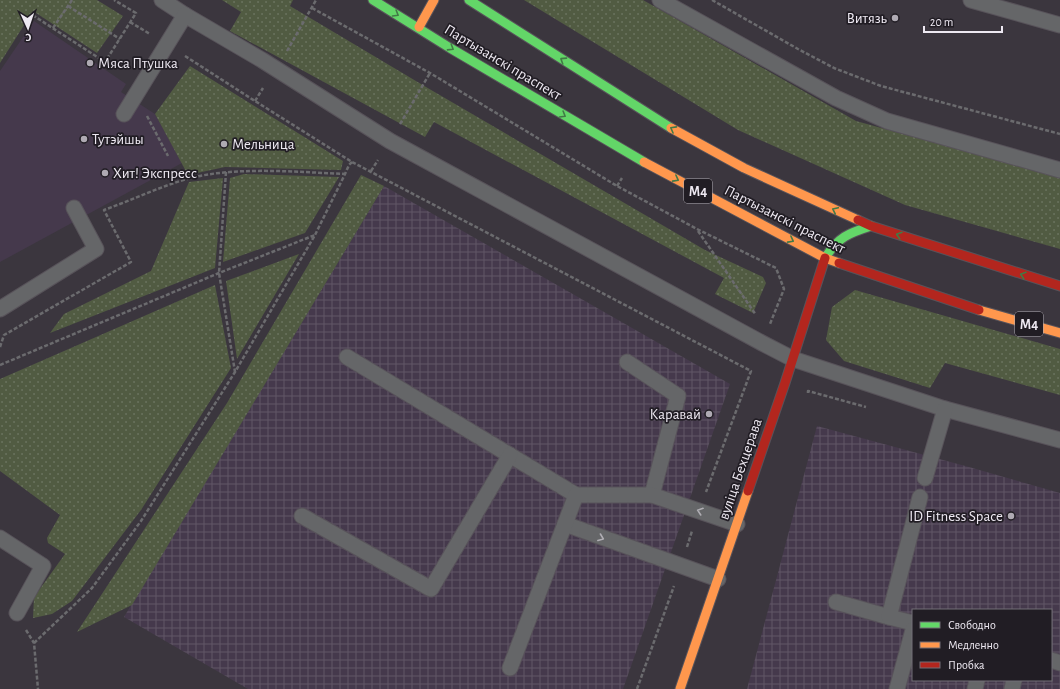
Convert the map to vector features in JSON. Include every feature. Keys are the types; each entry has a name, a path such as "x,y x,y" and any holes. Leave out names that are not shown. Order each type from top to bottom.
{"main road":[{"name":"Партызанскі праспект","path":"373,0 450,48 634,157 825,258 997,316 1060,333"},
{"path":"418,27 434,0"},
{"name":"Партызанскі праспект","path":"469,0 657,120 744,168 871,226 1060,286"},
{"name":"вуліца Бехцерава","path":"680,689 793,359 825,258 832,246 845,235 871,226"}],"lane":[{"path":"162,0 262,60 390,141 793,359 945,408 1060,440"},
{"path":"660,0 836,98 887,121 1060,170"},
{"path":"971,0 1060,25"},
{"path":"124,114 185,15"},
{"path":"0,309 96,249 74,208"},
{"path":"347,357 576,495 652,495 736,524"},
{"path":"627,362 678,396 652,495"},
{"path":"925,478 945,408"},
{"path":"302,516 431,589 510,455"},
{"path":"510,668 576,495"},
{"path":"889,617 920,496"},
{"path":"565,524 718,579"},
{"path":"0,538 43,566 17,613"},
{"path":"836,602 912,623"},
{"path":"898,689 912,634"}],"path":[{"path":"53,28 72,0"},
{"path":"26,27 34,16 105,62 136,13 114,0"},
{"path":"285,55 316,0"},
{"path":"712,0 798,49 841,71 881,86 1060,134"},
{"path":"68,6 120,39"},
{"path":"312,8 430,73 617,186 697,229 776,268 784,289 767,331"},
{"path":"130,22 352,162 750,371"},
{"path":"181,62 185,56"},
{"path":"400,124 430,73"},
{"path":"254,101 263,88"},
{"path":"146,114 168,156"},
{"path":"371,171 378,160"},
{"path":"34,643 92,588 142,521 235,372 315,235 346,174 349,165 352,162"},
{"path":"235,372 219,273 226,172 346,174"},
{"path":"697,229 758,318"},
{"path":"0,365 219,273 315,235"},
{"path":"17,613 34,643 38,689"}],"shaded area":[{"name":"Тутэйшы","path":"34,21 126,84 121,92 155,114 182,163 0,262 0,71"},
{"path":"384,186 730,384 623,689 248,689 124,617"},
{"path":"817,426 1060,493 1060,689 747,689"}],"green space":[{"path":"0,0 97,0 123,16 97,53 33,11 0,63"},
{"path":"222,0 293,0 290,6 426,87 705,250 763,277 766,283 753,313 715,294 724,278 434,122 425,137 230,31 241,12"},
{"path":"524,0 643,0 856,121 1060,177 1060,249 905,205 738,130"},
{"path":"190,66 343,161 341,170 225,167 188,175 155,114"},
{"path":"244,174 339,177 305,233 223,262 230,178"},
{"path":"361,175 384,186 132,605 77,632 227,403"},
{"path":"223,178 215,268 50,333 64,314 151,271 189,182"},
{"path":"299,254 237,359 226,281"},
{"path":"215,285 231,368 141,510 72,601 52,614 33,618 34,597 65,554 48,543 47,538 60,515 0,471 0,379"},
{"path":"855,290 1060,349 1060,395 945,363 930,388 844,361 826,340 832,307"}],"traffic: fast":[{"path":"373,0 450,48 644,162"},
{"path":"469,0 671,128"},
{"path":"825,258 839,240 856,231 871,226"}],"traffic: slow":[{"path":"419,27 434,0"},
{"path":"671,128 744,168 858,220"},
{"path":"644,162 825,258 839,263"},
{"path":"979,310 1060,333"},
{"path":"680,689 748,491"}],"traffic: jam":[{"path":"858,220 871,226 1060,286"},
{"path":"748,491 785,383 825,258"},
{"path":"839,263 979,310"}],"place":[{"name":"Витязь","path":"895,18"},
{"name":"Мяса Птушка","path":"90,63"},
{"name":"Тутэйшы","path":"84,139"},
{"name":"Мельница","path":"224,144"},
{"name":"Хит! Экспресс","path":"105,173"},
{"name":"Каравай","path":"709,414"},
{"name":"ID Fitness Space","path":"1011,516"}]}
